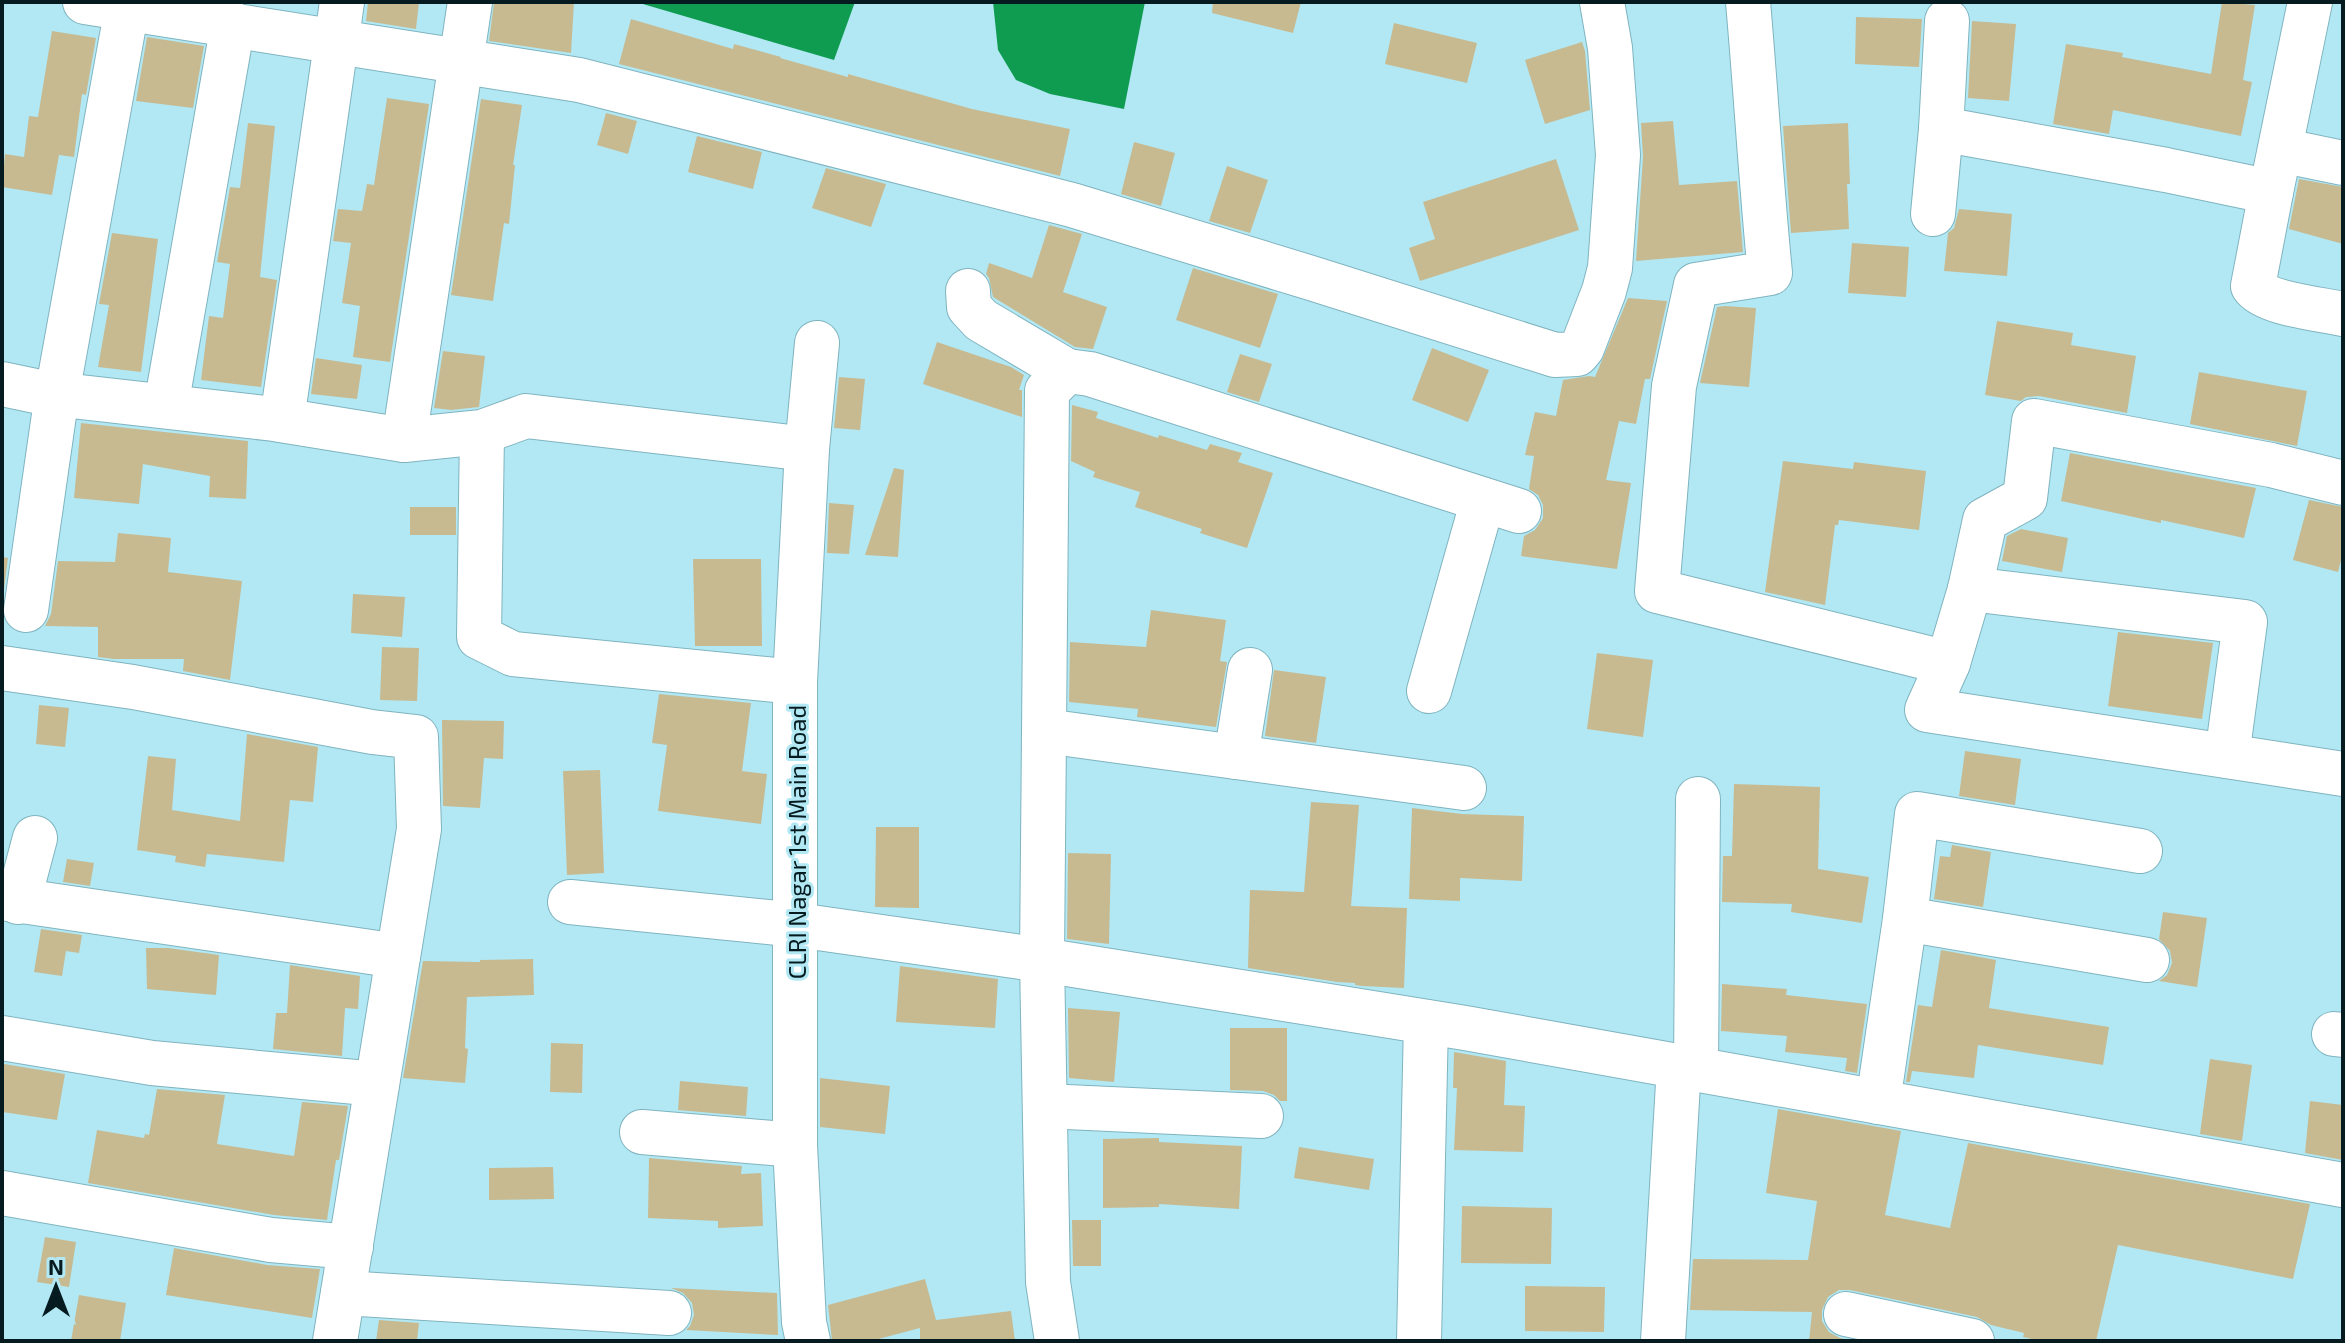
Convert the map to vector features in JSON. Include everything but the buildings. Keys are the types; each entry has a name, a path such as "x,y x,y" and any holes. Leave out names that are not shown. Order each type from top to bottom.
{"street":[{"path":"404,440 470,2"},
{"path":"26,610 57,394 106,5 233,24 339,22 461,62 579,80 1072,205 1539,351 1566,355 1577,354 1582,348 1610,268 1618,155 1610,48 1602,2"},
{"path":"1748,2 1770,273 1696,285 1674,386 1657,591 1948,663"},
{"path":"2310,2 2253,286 2258,293 2270,298 2343,314"},
{"path":"1933,214 1947,21"},
{"path":"282,420 339,22"},
{"path":"166,406 233,24"},
{"path":"1941,129 2271,192"},
{"path":"2280,150 2343,163"},
{"path":"968,291 969,307 981,320 1067,371 1090,374 1501,506 1429,691"},
{"name":"CLRI Nagar 1st Main Road","path":"808,1341 804,1322 795,1145 795,682 807,449 817,343"},
{"path":"1057,1341 1048,1282 1042,960 1047,391 1067,371"},
{"path":"2,384 57,394 282,420 404,440 482,432 526,416 807,449"},
{"path":"2343,483 2271,465 2034,421 2025,498 1985,520 1970,589 1948,663 1927,710 2343,774"},
{"path":"482,432 479,637 513,654 795,682"},
{"path":"1970,589 2245,622 2227,756"},
{"path":"2,668 133,687 372,732 416,737 419,829 335,1341"},
{"path":"1236,757 1250,670"},
{"path":"1045,731 1464,788"},
{"path":"1663,1341 1687,1068 1698,799"},
{"path":"1878,1102 1917,814 2140,851"},
{"path":"35,838 10,900 398,956"},
{"path":"570,902 797,925 1042,960 1426,1022 2343,1185"},
{"path":"1905,919 2147,960"},
{"path":"1419,1341 1426,1022"},
{"path":"2,1038 152,1063 377,1084"},
{"path":"1045,1106 1261,1116"},
{"path":"642,1132 795,1145"},
{"path":"2,1193 271,1240 351,1247"},
{"path":"343,1293 669,1313"},
{"path":"1846,1314 1970,1341"}],"shaded area":[{"path":"636,2 855,2 834,60"},
{"path":"993,2 1145,2 1124,109 1050,94 1016,80 998,50"}]}
